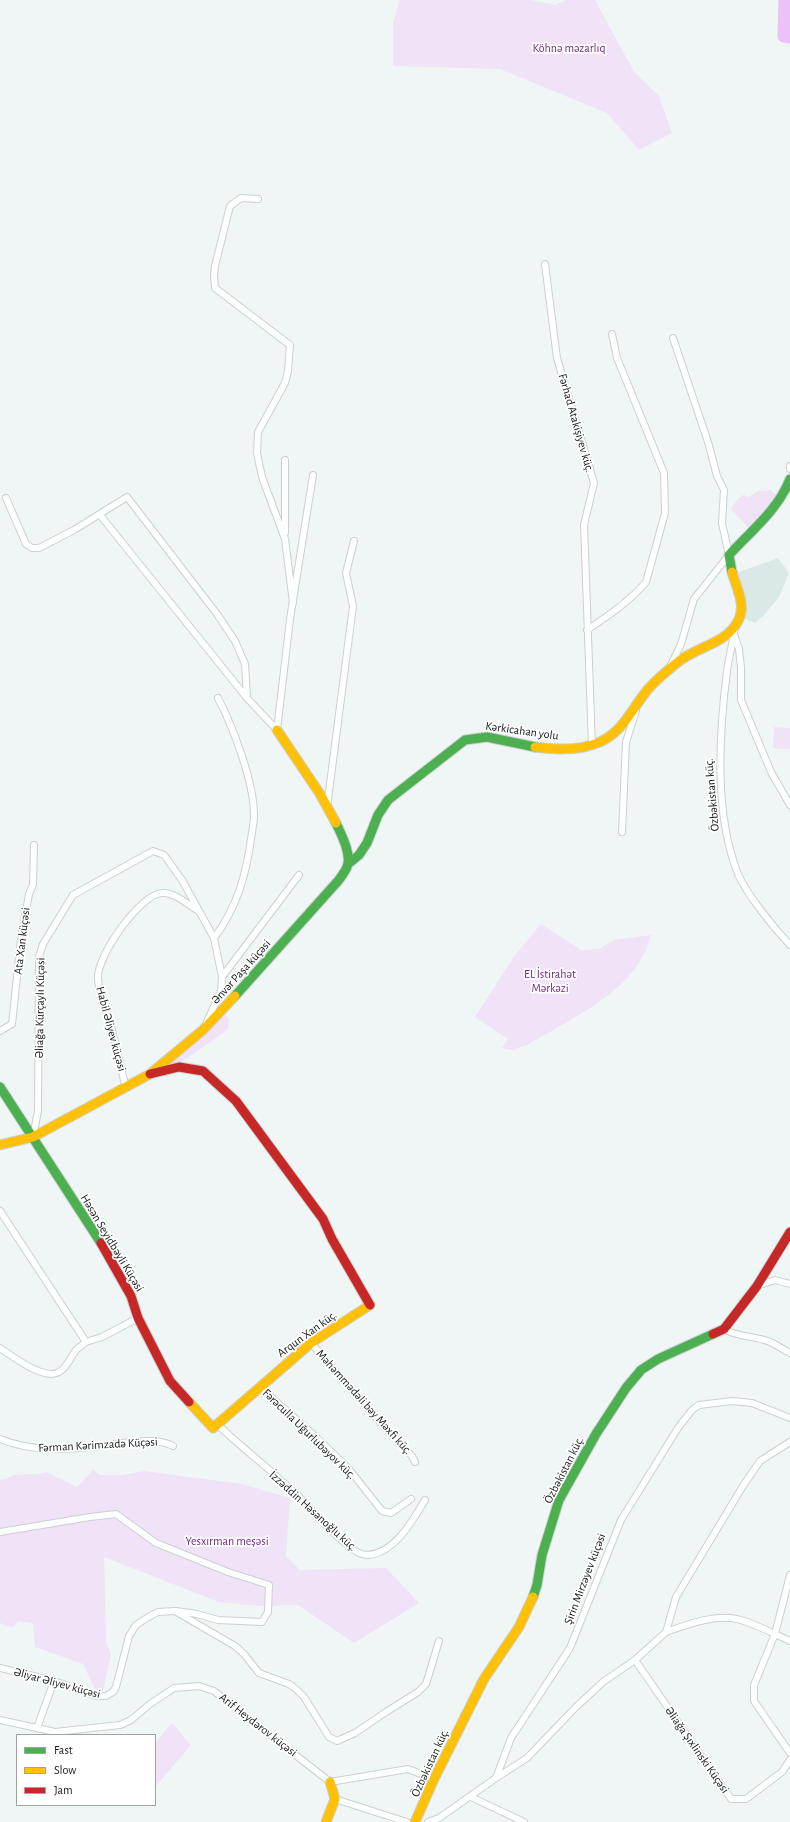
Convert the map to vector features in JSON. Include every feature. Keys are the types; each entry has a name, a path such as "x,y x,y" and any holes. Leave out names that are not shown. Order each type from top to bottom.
{"street":[{"path":"258,199 240,198 230,206 214,276 215,288 290,345 288,371 285,383 258,432 257,453 262,477 285,539"},
{"name":"Fərhad Atakişiyev küç.","path":"544,264 557,358 594,483 584,525 592,746"},
{"path":"587,630 640,590 646,582 665,513 664,473 617,358 612,334"},
{"path":"674,338 708,442 717,476 724,490 722,523 730,566 739,589 741,601 740,618 736,626"},
{"path":"285,460 285,539 293,603"},
{"path":"277,730 293,603 313,476"},
{"path":"668,671 681,644 694,599 729,555 773,509 788,489 790,479"},
{"path":"6,498 26,544 32,548 39,548 100,515 127,497 217,614 235,641 245,664 247,698"},
{"path":"100,515 247,698 277,730 327,807 345,844 348,864"},
{"path":"327,807 352,606 346,573 354,541"},
{"name":"Özbəkistan küç.","path":"736,626 727,671 720,745 723,804 731,852 739,875 748,890 772,925 790,945"},
{"name":"Kərkicahan yolu","path":"348,864 359,855 367,843 378,815 388,800 465,740 474,736 489,737 546,748 571,749 592,746 606,740 623,725 652,685 679,660 726,635 736,626"},
{"path":"734,635 739,649 742,700 771,772 790,805"},
{"path":"214,938 232,911 245,877 254,815 247,773 226,714 218,698"},
{"path":"622,832 626,742 637,706"},
{"name":"Ata Xan küçəsi","path":"0,1031 12,1024 21,939 29,894 33,885 34,845"},
{"name":"Əliağa Kürçaylı Küçəsi","path":"33,1137 38,1111 39,1089 39,957 43,944 73,895 153,851 164,855 182,880 214,938 222,977"},
{"name":"Ənvər Paşa küçəsi","path":"0,1144 33,1137 150,1074 203,1030 223,1010 317,906 338,881 348,864"},
{"path":"203,1030 221,991 222,977 299,875"},
{"name":"Habil Əliyev küçəsi","path":"126,1088 98,979 102,960 124,925 136,911 154,895 169,893 199,911"},
{"name":"Arqun Xan küç.","path":"150,1074 178,1067 203,1071 236,1102 323,1219 332,1239 370,1305 311,1343 260,1387"},
{"name":"Həsən Seyidbəyli Küçəsi","path":"0,1087 33,1137 132,1296 138,1318 170,1381 213,1428 217,1424"},
{"path":"0,1211 86,1342"},
{"name":"Özbəkistan küç.","path":"415,1822 434,1779 484,1679 519,1627 537,1585 542,1555 559,1500 593,1440 633,1378 648,1364 724,1329 757,1286 790,1232"},
{"path":"757,1286 774,1280 790,1284"},
{"path":"0,1348 35,1370 52,1374 59,1372 69,1362 77,1350 86,1342 102,1337 138,1318"},
{"path":"724,1329 734,1335 747,1336 770,1342 790,1353"},
{"name":"Məhəmmədəli bəy Məxfi küç.","path":"311,1343 416,1462"},
{"path":"217,1424 260,1387"},
{"name":"Fərəculla Uğurlubəyov küç.","path":"260,1387 315,1436 349,1470 382,1511 391,1513 411,1499"},
{"name":"Şirin Mirzəyev küçəsi","path":"496,1778 511,1738 570,1648 582,1622 621,1520 678,1428 692,1410 699,1405 732,1401 752,1403 790,1418"},
{"name":"İzzəddin Həsənoğlu küç.","path":"217,1424 256,1460 293,1491 348,1546 361,1554 375,1553 390,1546 412,1522 425,1500"},
{"name":"Fərman Kərimzadə Küçəsi","path":"0,1439 12,1444 41,1449 78,1448 159,1441 173,1446"},
{"path":"666,1632 676,1597 743,1486 760,1461 790,1442"},
{"name":"Əliyar Əliyev küçəsi","path":"0,1532 90,1516 116,1514 156,1543 228,1572 269,1585 268,1612 262,1622 218,1620 197,1614 175,1611 158,1612 136,1625 128,1636 116,1687 113,1692 106,1696 82,1692 54,1681 0,1668"},
{"path":"790,1575 775,1634 754,1685 754,1701 790,1753"},
{"path":"175,1611 235,1646 244,1654 259,1673 289,1684 296,1689 304,1696 329,1737 337,1740 355,1734 418,1692 426,1684 439,1641"},
{"path":"428,1822 439,1818 527,1758 603,1682 635,1660 666,1632 708,1619 721,1618 741,1620 790,1641"},
{"name":"Əliağa Şıxlinski Küçəsi","path":"635,1660 731,1799 746,1799 782,1772 790,1760"},
{"path":"37,1728 54,1681"},
{"name":"Arif Heydərov küçəsi","path":"0,1720 55,1732 120,1725 131,1720 150,1704 174,1688 199,1686 214,1691 330,1782"},
{"path":"326,1822 335,1799 330,1782 408,1769 434,1779"},
{"path":"471,1797 524,1822"},
{"path":"335,1799 407,1822"}],"shaded area":[{"path":"778,558 789,573 779,597 755,623 743,618 736,573"}],"green space":[{"name":"Köhnə məzarlıq","path":"400,0 531,0 555,5 566,0 595,0 634,72 659,96 672,133 639,150 607,113 500,69 393,66 393,23"},
{"path":"771,490 777,496 771,505 749,528 731,509 737,500 743,495 749,497 758,491"},
{"path":"774,727 790,728 790,749 773,748"},
{"name":"EL İstirahət Mərkəzi","path":"541,924 581,950 599,949 614,940 651,935 648,946 633,971 607,996 592,1007 527,1045 512,1050 502,1048 508,1039 475,1017 515,955"},
{"path":"224,1013 229,1020 228,1029 226,1031 177,1065 161,1068 204,1036 218,1022"},
{"name":"Yesxırman meşəsi","path":"93,1470 100,1475 123,1475 144,1471 242,1484 290,1498 286,1556 300,1570 386,1568 419,1603 354,1643 298,1605 260,1606 219,1602 104,1557 106,1641 111,1655 102,1694 97,1693 83,1664 35,1647 33,1623 18,1621 12,1628 0,1623 0,1480 15,1475 38,1474 46,1472 77,1487"},
{"path":"172,1723 191,1745 156,1786 156,1742"}],"waterway":[{"path":"785,0 784,36 790,37"}],"traffic: fast":[{"path":"732,572 729,555 755,529 771,510 785,490 790,479"},
{"path":"348,864 359,855 367,843 378,815 388,800 465,740 487,737 535,747"},
{"path":"235,996 338,881 345,871 348,862 347,850 336,823"},
{"path":"0,1087 101,1243"},
{"path":"533,1597 537,1585 542,1555 559,1500 596,1434 626,1388 641,1370 658,1359 713,1334"}],"traffic: slow":[{"path":"535,747 551,749 576,748 592,745 608,738 626,720 648,689 665,673 686,657 728,634 739,619 741,613 740,596 732,572"},
{"path":"277,730 320,794 336,823"},
{"path":"0,1145 33,1137 150,1074 203,1030 235,996"},
{"path":"189,1402 213,1428 311,1343 370,1305"},
{"path":"415,1822 434,1779 484,1679 519,1627 533,1597"},
{"path":"326,1822 335,1799 330,1782"}],"traffic: jam":[{"path":"150,1074 179,1067 203,1071 236,1101 323,1219 332,1239 370,1305"},
{"path":"713,1334 724,1329 757,1286 790,1232"},
{"path":"101,1243 131,1296 138,1318 170,1381 189,1402"}]}
